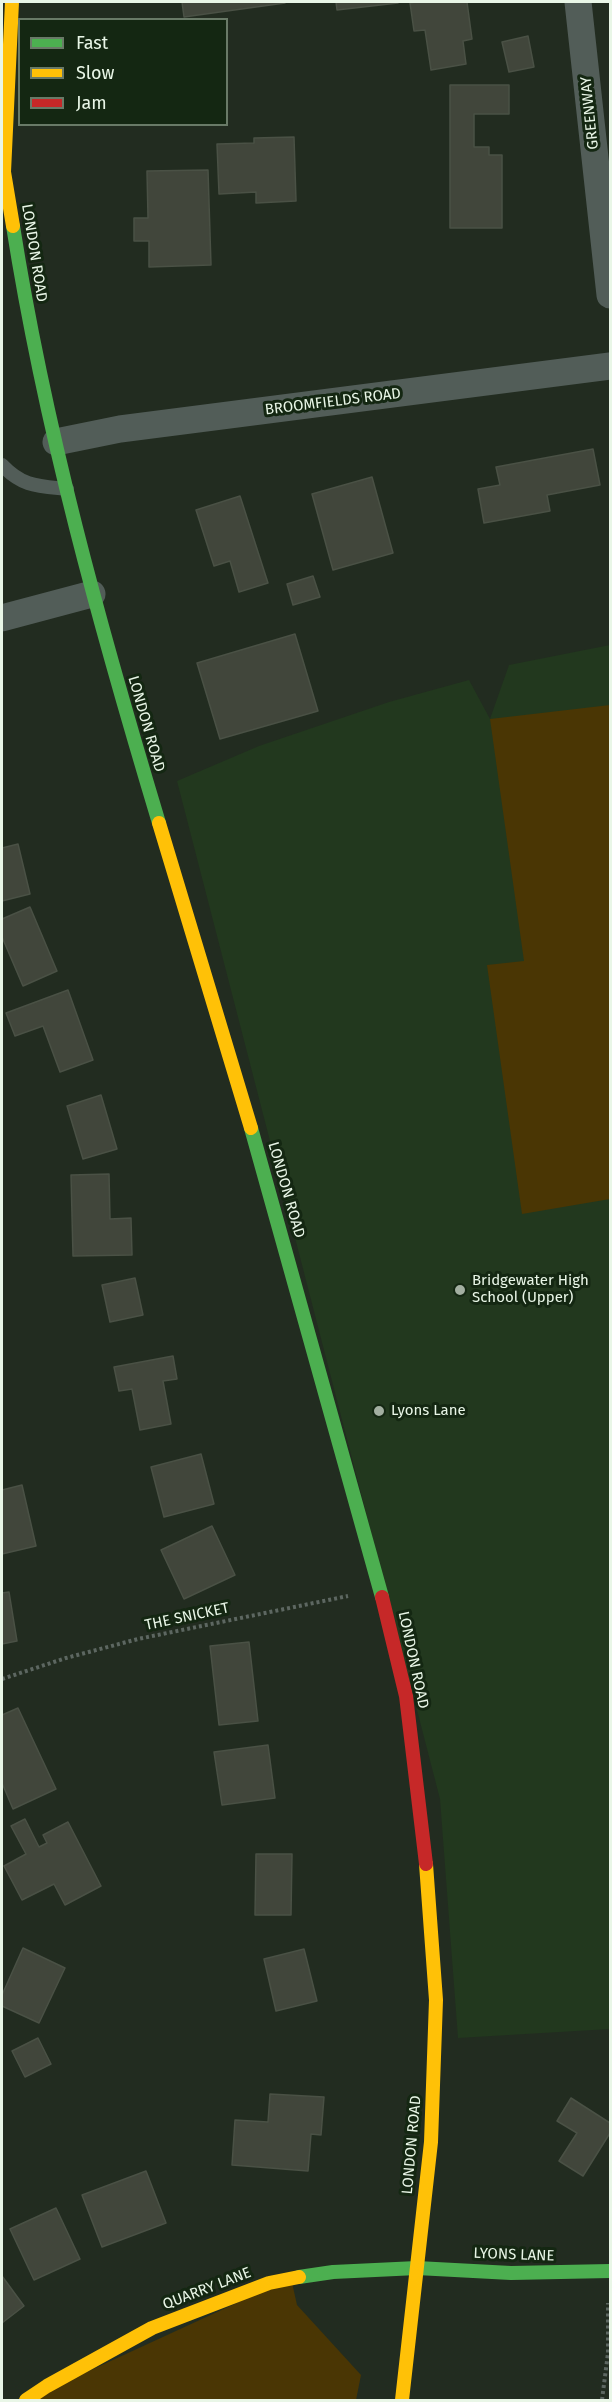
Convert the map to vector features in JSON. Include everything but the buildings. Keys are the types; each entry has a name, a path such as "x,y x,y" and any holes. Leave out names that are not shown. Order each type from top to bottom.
{"main road":[{"name":"LONDON ROAD","path":"12,2 4,172 24,298 56,442 92,594 143,775 257,1149 381,1589 406,1696 424,1840 436,2000 432,2126 402,2400"},
{"name":"LYONS LANE","path":"417,2268 550,2274 610,2271"},
{"name":"QUARRY LANE","path":"26,2400 152,2328 269,2283 333,2272 417,2268"}],"street":[{"name":"GREENWAY","path":"578,2 610,295"},
{"name":"BROOMFIELDS ROAD","path":"56,442 120,429 610,366"},
{"path":"2,618 92,594"}],"lane":[{"path":"2,465 12,476 26,485 67,489"}],"path":[{"name":"THE SNICKET","path":"2,1679 66,1658 138,1639 381,1589"},
{"path":"602,2400 609,2353 608,2292"}],"shaded area":[{"name":"Bridgewater High School (Upper)","path":"610,645 610,2029 458,2038 440,1799 177,781 259,746 389,702 469,680 490,719 509,665"},
{"path":"610,705 610,1199 522,1214 487,965 524,961 490,719"},
{"path":"291,2278 297,2305 361,2375 356,2400 26,2400"}],"traffic: fast":[{"path":"13,226 41,377 76,527 159,823"},
{"path":"251,1128 382,1597"},
{"path":"299,2277 333,2272 417,2268 511,2273 610,2271"}],"traffic: slow":[{"path":"12,2 4,172 13,226"},
{"path":"159,823 251,1128"},
{"path":"402,2400 431,2142 436,2000 426,1864"},
{"path":"26,2400 152,2328 269,2283 299,2277"}],"traffic: jam":[{"path":"382,1597 406,1696 426,1864"}],"place":[{"name":"Bridgewater High School (Upper)","path":"460,1290"},
{"name":"Lyons Lane","path":"379,1411"}]}
